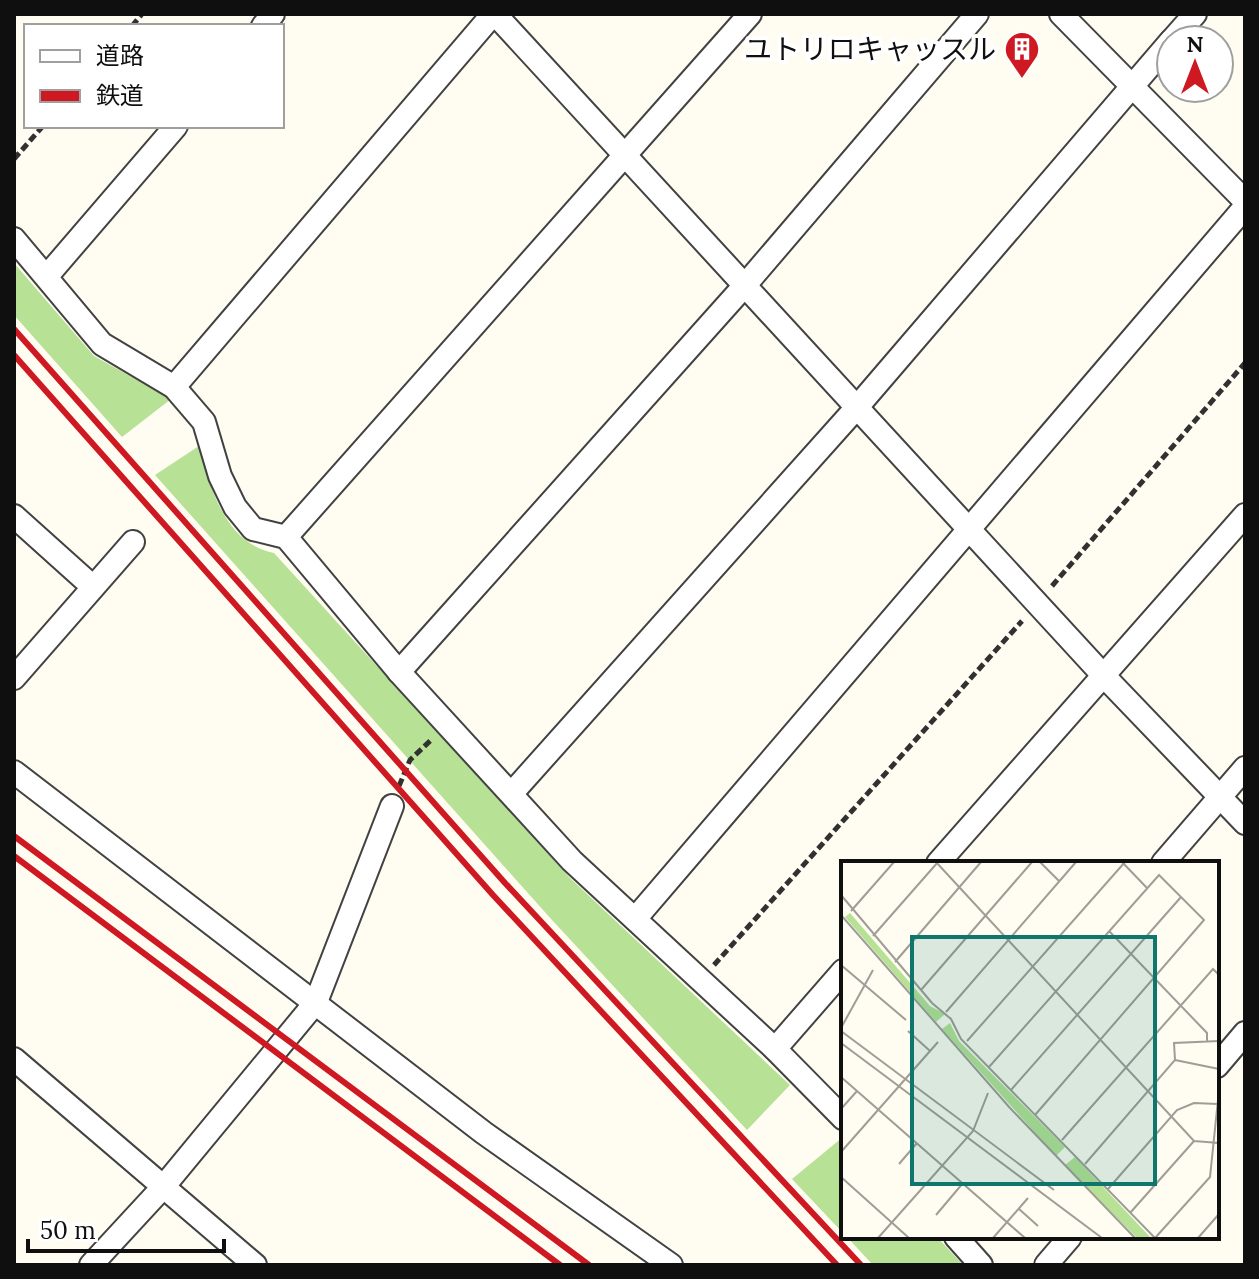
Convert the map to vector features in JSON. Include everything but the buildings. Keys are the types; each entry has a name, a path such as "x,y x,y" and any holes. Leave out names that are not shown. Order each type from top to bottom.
{"street":[{"path":"174,387 494,14 1103,675 1245,823"},
{"path":"286,537 750,14"},
{"path":"399,672 746,284 977,14"},
{"path":"1061,14 1245,201"},
{"path":"512,793 858,406 1155,60"},
{"path":"47,276 174,128"},
{"path":"635,919 1245,207"},
{"path":"14,239 102,344 174,387 204,422 220,476 235,507 253,529 286,537 399,672 572,861 775,1049 841,1116"},
{"path":"940,861 1245,515"},
{"path":"14,516 93,587"},
{"path":"14,678 133,542"},
{"path":"1165,861 1245,768"},
{"path":"14,772 484,1133 671,1265"},
{"path":"91,1265 164,1186 316,1002 392,806"},
{"path":"775,1049 841,973"},
{"path":"1219,1064 1245,1033"},
{"path":"17,1069 164,1186 255,1265"},
{"path":"958,1239 981,1265"},
{"path":"1046,1265 1068,1239"}],"path":[{"path":"14,159 41,128"},
{"path":"700,980 1038,603 1245,363"}],"green space":[{"path":"14,263 94,356 171,399 122,437 14,315"},
{"path":"199,446 215,497 243,538 274,553 570,878 790,1085 747,1130 552,920 155,475"},
{"path":"841,1139 841,1231 792,1179"},
{"path":"849,1239 939,1239 963,1265 873,1265"}],"railway":[{"path":"14,329 505,883 861,1265"},
{"path":"14,355 493,895 837,1265"},
{"path":"14,836 589,1265"},
{"path":"14,856 560,1265"}],"place":[{"name":"ユトリロキャッスル","path":"1022,80"}]}
